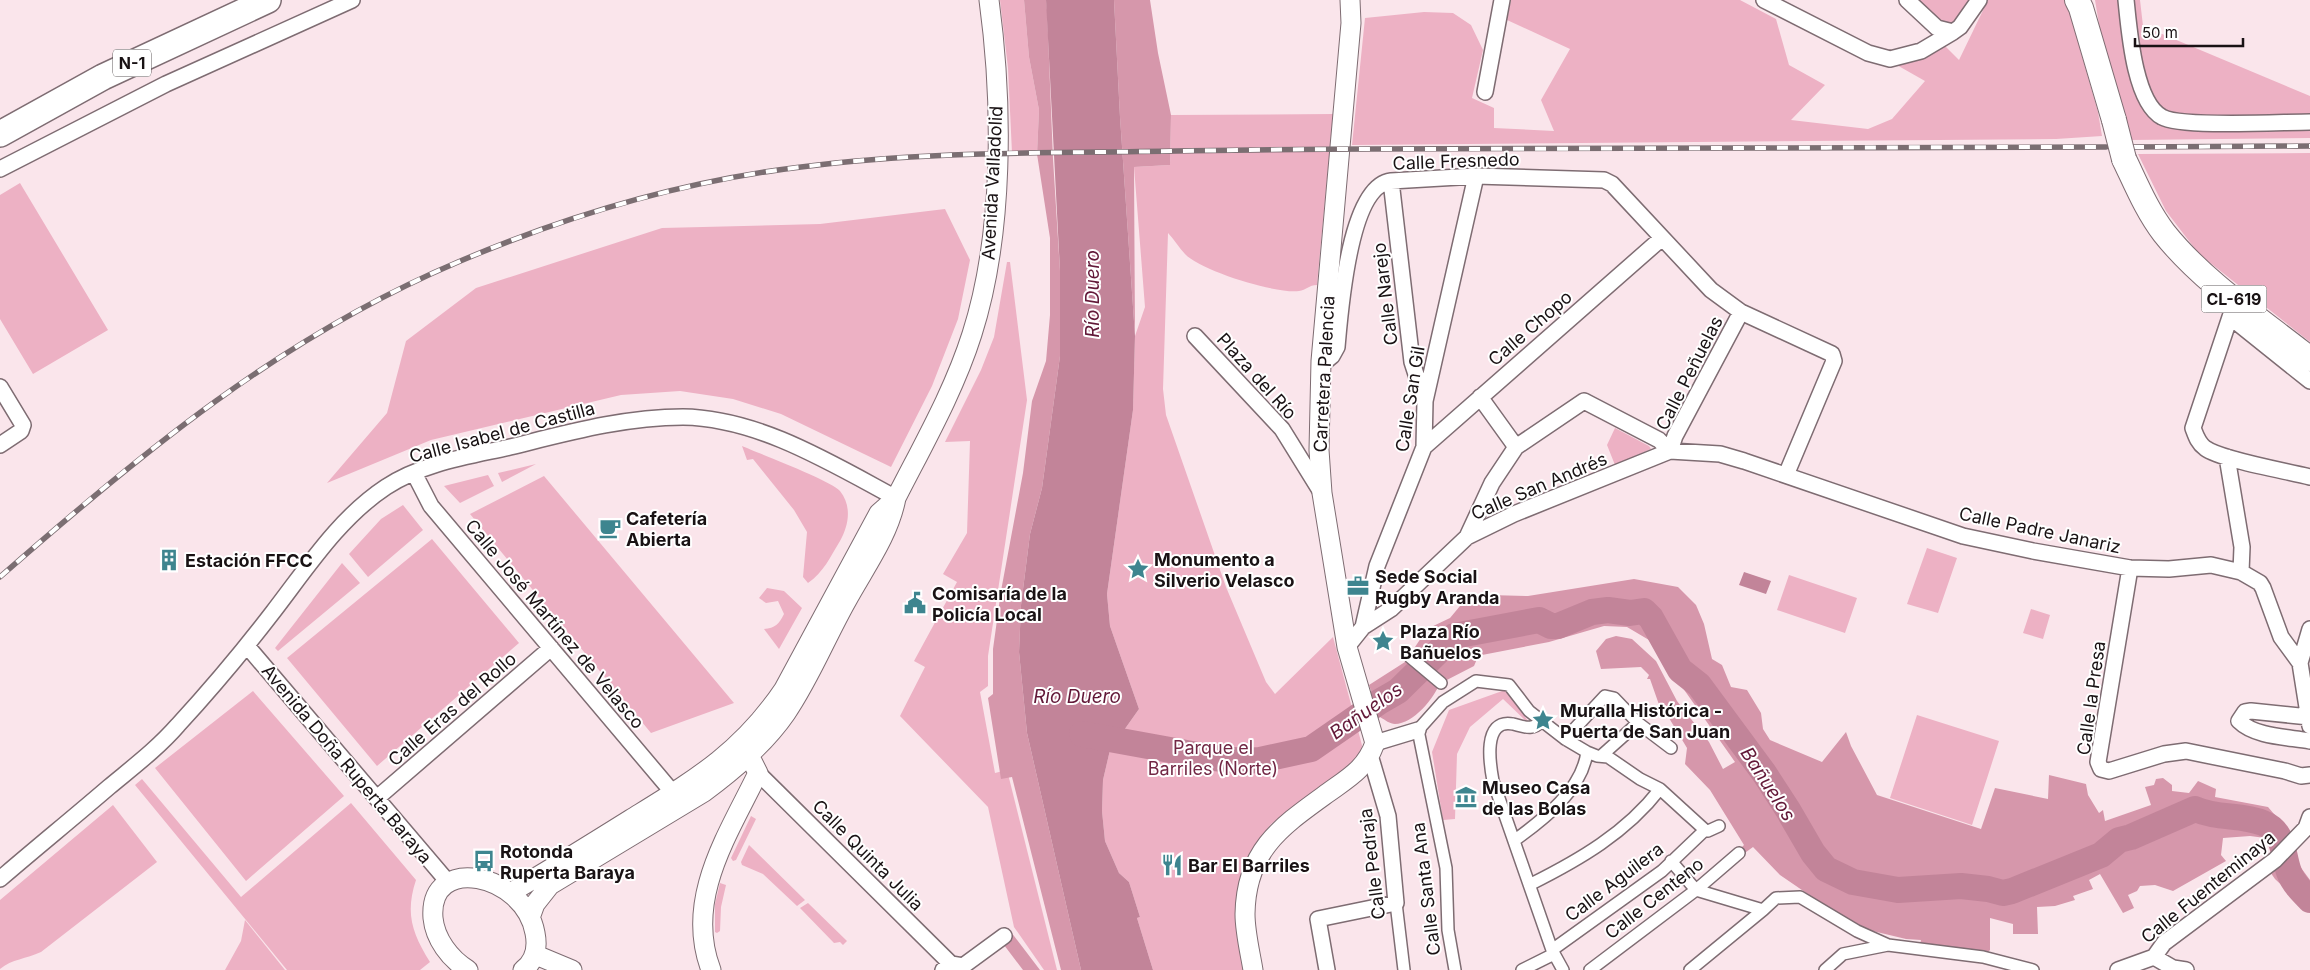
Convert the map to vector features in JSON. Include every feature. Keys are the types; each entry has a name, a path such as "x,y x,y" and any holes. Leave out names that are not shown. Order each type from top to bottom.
{"highway":[{"name":"N-1","path":"0,134 103,76 268,0"}],"main road":[{"name":"CL-619","path":"2080,3 2124,160 2144,201 2164,233 2210,280 2310,359"}],"street":[{"path":"0,169 166,84 352,0"},
{"name":"Avenida Valladolid","path":"896,498 960,369 972,334 984,288 995,210 998,128 995,46 989,0"},
{"name":"Carretera Palencia","path":"1350,0 1351,24 1321,365 1319,441 1322,493 1347,647 1372,743"},
{"path":"1484,92 1502,0"},
{"path":"1764,0 1868,53 1890,59 1921,51 1953,32 1960,27 1979,0"},
{"path":"1907,0 1937,28 1953,32"},
{"path":"2126,0 2132,58 2147,100 2161,117 2172,121 2192,122 2310,122"},
{"name":"Calle Fresnedo","path":"1321,365 1332,356 1336,347 1348,261 1361,213 1371,194 1382,184 1391,181 1476,176 1604,180 1662,238"},
{"name":"Calle San Gil","path":"1347,647 1363,627 1377,566 1424,447 1425,401 1476,176"},
{"name":"Calle Narejo","path":"1391,181 1412,362 1425,401"},
{"path":"1662,238 1711,290 1741,312 1830,352 1834,361 1786,475"},
{"name":"Calle Chopo","path":"1424,447 1662,238"},
{"name":"Calle Peñuelas","path":"1670,451 1675,436 1741,312"},
{"path":"2310,381 2230,317 2193,428 2197,441 2206,449 2226,457 2310,477"},
{"name":"Plaza del Río","path":"1195,336 1282,429 1322,493"},
{"path":"0,387 23,424 20,431 0,445"},
{"path":"1480,397 1516,447"},
{"path":"1468,536 1492,483 1516,447 1584,401 1659,440 1670,451"},
{"name":"Calle Isabel de Castilla","path":"0,879 148,756 176,728 247,646 328,541 350,516 385,487 414,473 453,460 598,425 641,419 684,417 707,419 756,431 798,448 896,498"},
{"name":"Calle Padre Janariz","path":"1670,451 1720,454 1964,536 2033,552 2130,568 2211,565 2241,572 2260,583 2264,588 2281,636 2300,662"},
{"name":"Calle San Andrés","path":"1363,627 1391,608 1468,536 1514,514 1670,451"},
{"path":"2226,457 2242,547 2241,572"},
{"name":"Calle José Martínez de Velasco","path":"414,473 431,506 674,794"},
{"path":"531,915 540,897 550,885 704,792 749,755 772,730 798,694 884,534 892,517 896,498"},
{"path":"510,893 674,794 725,758 773,706 784,690 879,513 896,498"},
{"name":"Calle la Presa","path":"2130,568 2098,762 2101,769 2109,771 2164,754 2186,751 2302,776 2310,775"},
{"path":"2310,629 2300,662 2309,722 2251,710 2244,712 2239,721 2244,726 2255,731 2310,741"},
{"name":"Avenida Doña Ruperta Baraya","path":"247,646 448,882"},
{"name":"Calle Eras del Rollo","path":"377,798 550,648"},
{"path":"1410,657 1441,683"},
{"path":"1253,970 1245,915 1248,888 1260,854 1278,830 1364,766 1372,743 1418,730 1443,702 1476,681 1509,685 1530,711 1565,739 1586,752 1608,756 1640,779 1660,790 1705,830"},
{"path":"1565,739 1605,696 1614,698 1628,710 1638,723 1671,748"},
{"path":"1542,720 1536,727 1523,728 1513,724 1502,725 1492,734 1489,746 1493,781 1553,952 1563,970"},
{"path":"1601,756 1638,723"},
{"name":"Calle Santa Ana","path":"1418,730 1446,868 1444,896 1454,970"},
{"name":"Calle Pedraja","path":"1372,743 1388,816 1404,970"},
{"path":"1515,840 1540,822 1560,802 1580,775 1585,764 1586,752"},
{"path":"711,970 705,947 702,922 706,884 758,773 749,755"},
{"name":"Calle Quinta Julia","path":"758,773 947,967"},
{"path":"1530,884 1562,868 1616,834 1647,806 1660,790"},
{"name":"Calle Aguilera","path":"1522,970 1553,952 1662,871 1705,830 1708,832 1719,826"},
{"name":"Calle Fuenteminaya","path":"2118,970 2155,964 2164,944 2275,860 2309,826"},
{"name":"Calle Centeno","path":"1590,970 1696,890 1739,853"},
{"path":"1671,861 1696,890 1763,910"},
{"path":"468,970 448,962 436,932 433,917 439,891 448,882 480,878 498,884 524,904 531,915 537,940 536,955 523,970"},
{"path":"1690,970 1776,898 1800,896 1857,931 1888,945 1983,957 2033,970"},
{"path":"1326,970 1318,919 1396,903"},
{"path":"947,967 963,966 1004,936"},
{"path":"1825,970 1843,954 1888,945"},
{"path":"536,955 572,970"},
{"path":"2155,964 2186,970"}],"green space":[{"path":"1000,0 1024,0 1029,57 1039,110 1037,154 1012,153 1008,68"},
{"path":"1511,0 1740,0 1776,19 1789,65 1825,85 1791,120 1868,129 1892,119 1925,81 1895,64 1943,44 1959,60 1988,0 2066,0 2098,112 2102,136 2056,139 1352,145 1365,18 1424,12 1453,13 1471,25 1483,50 1472,98 1494,108 1494,128 1554,131 1541,100 1570,49 1507,20"},
{"path":"1919,0 1971,0 1954,22 1944,26"},
{"path":"2095,0 2140,0 2143,26 2310,96 2310,138 2130,140 2102,42"},
{"name":"Parque el Barriles (Norte)","path":"1333,114 1317,285 1304,290 1288,291 1239,280 1194,261 1183,252 1168,233 1163,389 1166,415 1226,587 1266,682 1275,694 1333,637 1363,749 1357,761 1271,824 1253,848 1245,867 1245,970 1153,970 1137,918 1140,917 1129,882 1119,873 1105,841 1102,811 1103,780 1110,750 1139,709 1110,626 1107,594 1133,410 1135,336 1145,307 1134,167 1170,165 1171,115"},
{"path":"2310,153 2310,342 2199,254 2166,211 2138,154"},
{"path":"20,183 108,330 33,374 0,319 0,195"},
{"path":"945,209 970,260 958,319 932,386 891,467 781,414 733,399 680,391 621,395 431,440 327,483 387,413 406,341 476,288 662,228 820,224"},
{"path":"1007,262 1010,262 1027,400 988,656 988,686 980,692 995,773 1007,770 1057,970 1044,970 1014,927 988,807 900,716 925,667 914,661 957,582 943,574 967,533 970,441 945,442 981,370 994,337"},
{"path":"1615,428 1649,446 1651,449 1615,465 1607,445"},
{"path":"742,446 834,486 844,497 848,516 843,535 823,569 808,583 803,577 807,532 794,510 753,459 747,460"},
{"path":"536,464 502,482 498,473"},
{"path":"488,475 494,486 460,503 444,486"},
{"path":"544,476 734,703 651,733 470,514"},
{"path":"403,505 423,530 368,577 349,554 381,519"},
{"path":"432,539 519,643 377,766 287,658"},
{"path":"1927,548 1957,558 1938,613 1907,604"},
{"path":"342,563 360,583 278,651 275,648"},
{"path":"1789,575 1857,598 1845,633 1777,610"},
{"path":"767,588 784,591 802,608 779,649 764,629 776,625 784,614 778,601 766,603 759,598"},
{"path":"2031,609 2050,615 2043,639 2023,633"},
{"path":"1505,690 1528,721 1503,699 1470,727 1457,754 1455,819 1443,820 1432,752 1449,710"},
{"path":"253,691 344,796 246,881 155,768"},
{"path":"1917,715 1999,741 1972,825 1890,798"},
{"path":"142,779 241,897 351,803 416,880 411,903 412,922 419,942 430,962 420,970 287,970 135,785"},
{"path":"113,805 157,862 41,952 9,963 0,969 0,900"},
{"path":"751,816 756,819 736,860 733,861 731,858"},
{"path":"749,845 805,900 797,906 763,874 742,865 741,862"},
{"path":"720,883 726,885 721,907 720,931 717,933 715,932 715,904"},
{"path":"808,903 847,941 843,945 840,942 834,943 800,908"},
{"path":"245,920 285,970 225,970 241,941"}],"shaded area":[{"path":"1024,0 1046,0 1060,271 1060,356 1042,488 1030,534 1021,605 1019,652 1027,733 1081,970 1061,970 1012,777 1001,779 988,698 993,694 993,649 1001,591 1023,473 1032,401 1046,361 1050,315 1050,238 1037,154 1039,110 1029,57"},
{"path":"1114,0 1150,0 1158,53 1171,115 1170,165 1134,167 1135,336 1120,117"},
{"path":"1634,579 1678,587 1696,605 1704,624 1712,659 1722,665 1731,687 1747,690 1761,713 1763,729 1770,740 1822,762 1846,732 1851,746 1877,795 1981,829 1995,788 2048,799 2049,775 2086,784 2088,795 2099,813 2103,810 2105,821 2151,805 2145,787 2154,785 2156,779 2163,778 2172,785 2172,791 2189,793 2198,781 2216,789 2215,797 2268,807 2286,828 2273,839 2250,836 2223,838 2221,855 2226,861 2173,891 2155,885 2140,886 2137,891 2128,895 2134,908 2123,913 2100,874 2089,880 2093,889 2073,896 2075,900 2055,906 2037,907 2038,934 2013,934 2013,924 1990,918 1990,950 1983,957 1919,948 1921,940 1906,939 1856,927 1780,875 1753,847 1742,855 1737,852 1744,845 1710,790 1685,764 1687,748 1666,713 1663,716 1650,679 1647,679 1649,675 1641,667 1601,669 1596,651 1606,639 1616,636 1632,639 1656,661 1677,701 1709,742 1723,769 1735,762 1649,640 1627,627 1604,626 1549,642 1482,655 1477,659 1474,666 1440,682 1428,702 1409,720 1395,724 1389,723 1380,717 1369,685 1405,662 1427,629 1450,618 1460,606 1489,595 1528,596"},
{"path":"2284,851 2293,857 2310,880 2310,912 2275,879 2266,866"},
{"path":"1011,932 1040,970 1023,970 1004,945"}],"water":[{"name":"Río Duero","path":"1046,0 1114,0 1135,336 1133,410 1107,594 1110,626 1139,709 1110,750 1103,780 1102,811 1105,841 1119,873 1129,882 1140,917 1137,918 1153,970 1081,970 1027,733 1019,652 1021,605 1030,534 1042,488 1060,356 1060,271"},
{"path":"1744,572 1771,581 1766,594 1739,585"}],"waterway":[{"name":"Bañuelos","path":"1082,734 1214,758 1243,761 1260,760 1311,749 1398,691 1454,636 1539,620 1551,626 1558,626 1592,612 1608,610 1630,613 1644,611 1651,618 1680,670 1699,685 1764,773 1813,853 1826,869 1853,882 1898,890 1961,886 2003,893 2101,855 2119,840 2131,837 2195,809 2212,814 2255,820 2270,827 2279,837 2291,876 2310,900"}],"railway":[{"path":"2133,147 2310,146"},
{"path":"0,577 106,486 161,442 273,361 332,325 394,292 499,245 626,202 713,181 801,167 876,159 989,154 1336,149 2106,147"}],"place":[{"name":"Cafetería Abierta","path":"610,528"},
{"name":"Estación FFCC","path":"169,560"},
{"name":"Monumento a Silverio Velasco","path":"1138,569"},
{"name":"Sede Social Rugby Aranda","path":"1358,586"},
{"name":"Comisaría de la Policía Local","path":"915,603"},
{"name":"Plaza Río Bañuelos","path":"1383,641"},
{"name":"Muralla Histórica - Puerta de San Juan","path":"1543,720"},
{"name":"Museo Casa de las Bolas","path":"1466,797"},
{"name":"Rotonda Ruperta Baraya","path":"484,861"},
{"name":"Bar El Barriles","path":"1172,865"}]}
